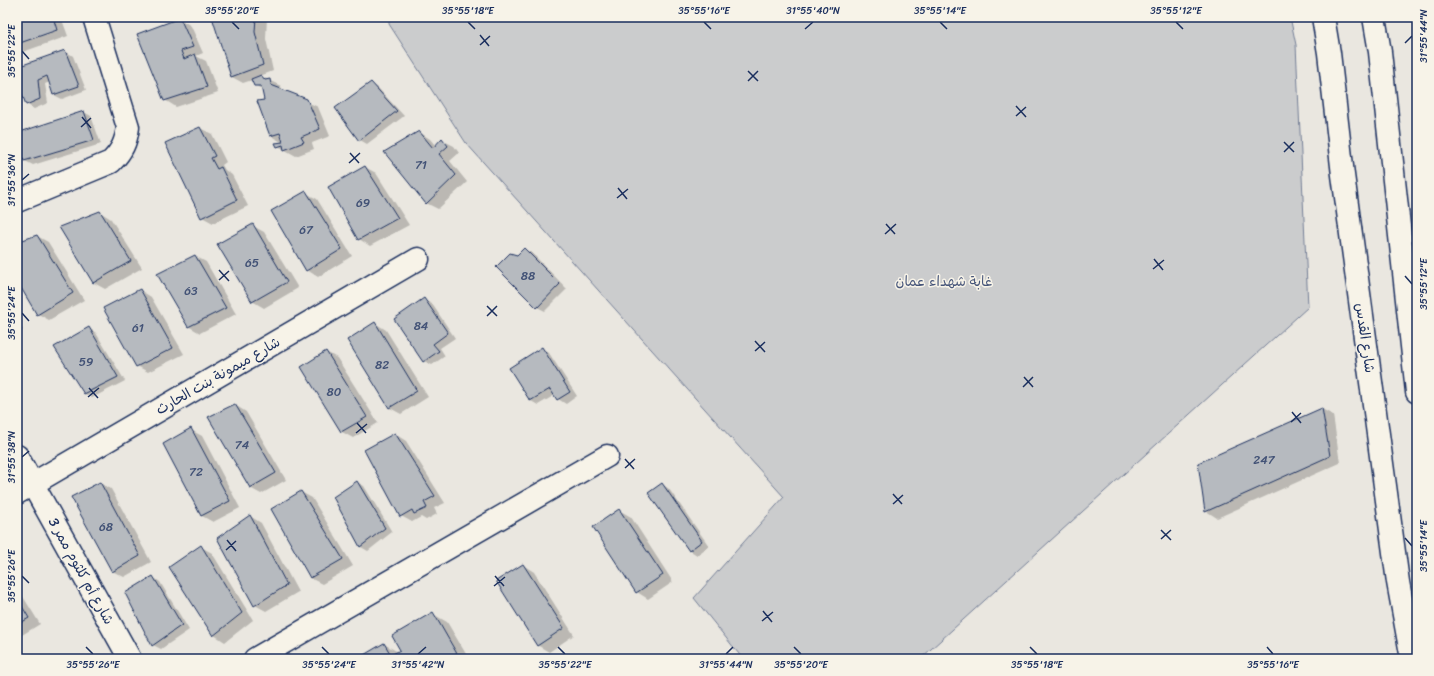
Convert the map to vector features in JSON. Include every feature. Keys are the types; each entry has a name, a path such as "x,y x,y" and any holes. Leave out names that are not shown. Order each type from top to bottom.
{"main road":[{"path":"17,201 111,162 121,152 126,140 128,127 94,17"},
{"name":"شارع القدس","path":"1323,17 1329,53 1344,183 1397,574 1412,659"},
{"path":"1374,17 1380,52 1417,392"},
{"name":"شارع ميمونة بنت الحارث","path":"25,488 418,259"},
{"name":"شارع أم كلثوم ممر 3","path":"17,456 25,488 130,659"},
{"path":"255,659 607,456"}],"green space":[{"name":"غابة شهداء عمان","path":"389,17 1290,17 1296,45 1308,307 920,659 743,659 694,598 784,497 466,143 389,24"}],"building":[{"path":"17,17 53,17 57,30 17,44"},
{"path":"212,17 256,17 255,32 263,65 231,77"},
{"path":"180,18 193,47 181,51 184,59 195,54 207,87 164,101 137,34"},
{"path":"65,50 79,86 53,95 47,76 38,80 40,99 26,105 17,80 17,67"},
{"path":"261,75 265,80 270,79 271,85 307,99 320,129 301,137 304,142 284,150 283,145 277,147 275,143 283,142 280,133 270,136 257,101 264,100 261,86 254,86 251,79"},
{"path":"371,82 397,111 359,141 335,108"},
{"path":"84,111 94,140 24,161 17,142 17,133"},
{"path":"200,127 215,156 211,158 217,169 221,167 237,200 201,218 165,143"},
{"path":"419,131 433,148 442,138 448,146 439,154 456,175 426,204 384,152"},
{"path":"365,166 398,218 358,240 328,187"},
{"path":"306,191 342,249 306,271 271,211"},
{"path":"100,211 131,261 93,283 59,227"},
{"path":"253,224 287,282 252,302 217,244"},
{"path":"37,235 73,293 37,315 17,281 17,242"},
{"path":"524,248 560,284 537,308 496,267 510,253 517,255"},
{"path":"195,255 226,308 188,327 157,274"},
{"path":"140,289 173,348 136,367 103,308"},
{"path":"424,298 448,333 433,344 439,351 423,362 394,319"},
{"path":"375,322 417,391 389,408 347,340"},
{"path":"89,327 118,377 84,394 54,347"},
{"path":"542,347 570,392 557,400 550,389 530,401 509,368"},
{"path":"326,351 367,417 341,432 301,367"},
{"path":"235,404 276,473 250,488 208,417"},
{"path":"1322,408 1330,456 1205,512 1198,463"},
{"path":"191,428 230,501 201,516 163,444"},
{"path":"395,433 435,496 424,502 427,508 414,514 412,510 400,517 364,450"},
{"path":"357,481 385,528 360,547 333,497"},
{"path":"100,482 140,556 112,572 71,497"},
{"path":"662,483 702,541 689,551 648,493"},
{"path":"301,491 343,559 310,578 271,509"},
{"path":"619,509 663,575 636,593 593,527"},
{"path":"250,515 287,585 254,606 217,538"},
{"path":"201,545 242,613 213,636 169,567"},
{"path":"523,564 564,628 537,646 496,581"},
{"path":"153,576 182,625 152,646 125,593"},
{"path":"17,598 29,618 17,625"},
{"path":"433,612 460,659 357,659 384,643 391,655 400,650 392,636"}]}
